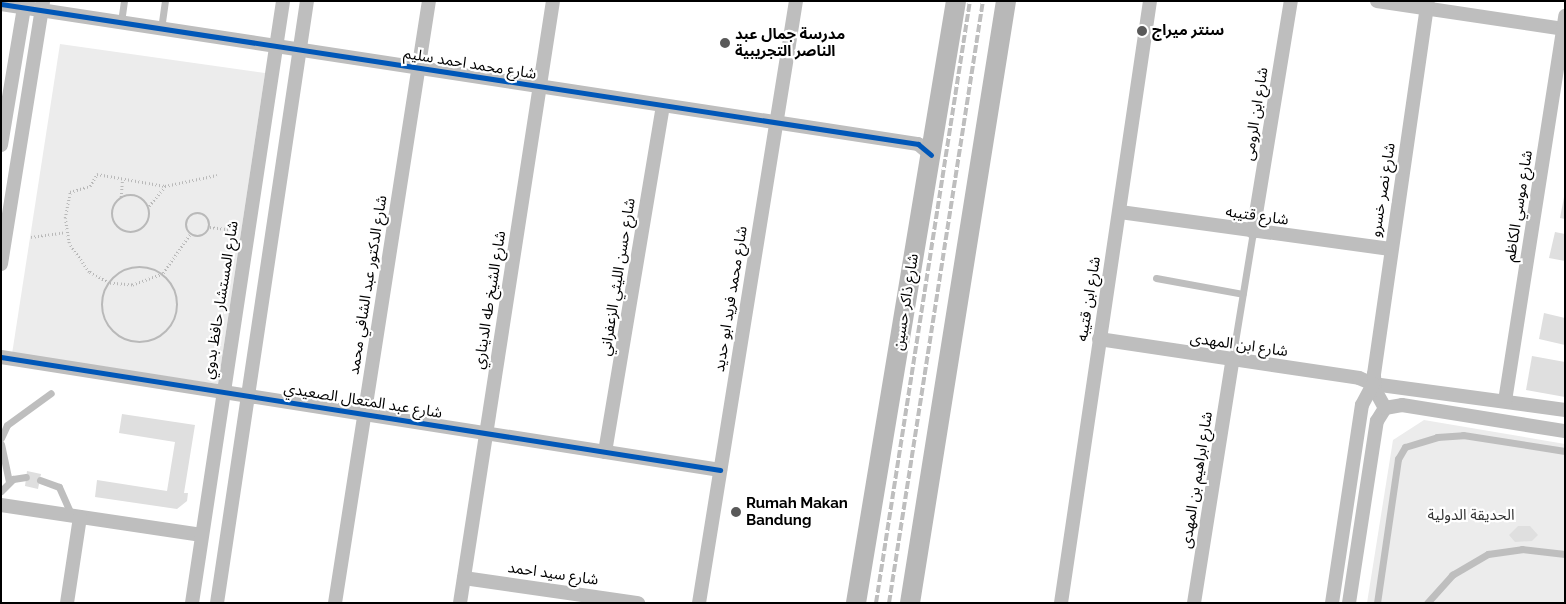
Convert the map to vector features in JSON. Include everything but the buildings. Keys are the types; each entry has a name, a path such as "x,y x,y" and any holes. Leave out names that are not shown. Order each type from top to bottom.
{"main road":[{"name":"شارع ذاكر حسين","path":"856,603 956,1"},
{"path":"910,603 1006,1"}],"street":[{"name":"شارع المستشار حافظ بدوي","path":"192,603 283,1"},
{"path":"217,603 307,1"},
{"name":"شارع الدكتور عبد الشافي محمد","path":"335,603 429,1"},
{"name":"شارع الشيخ طه الديناري","path":"460,603 553,1"},
{"name":"شارع محمد فريد ابو حديد","path":"700,603 796,1"},
{"name":"شارع ابن قتيبه","path":"1061,603 1150,1"},
{"name":"شارع ابن الرومى","path":"1253,232 1291,1"},
{"path":"1377,1 1428,5 1564,24"},
{"name":"شارع محمد احمد سليم","path":"1,4 42,6 161,29 776,124 918,144 931,155"},
{"path":"1,145 25,4"},
{"name":"شارع نصر خسرو","path":"1332,603 1364,398 1373,384 1390,250 1428,5"},
{"path":"1,264 42,6"},
{"name":"شارع موسي الكاظم","path":"1505,401 1564,24"},
{"name":"شارع حسن الليثي الزعفراني","path":"605,452 663,106"},
{"name":"شارع قتيبه","path":"1120,212 1390,250"},
{"name":"شارع ابن المهدى","path":"1099,339 1232,362 1359,378 1373,384 1565,410"},
{"name":"شارع عبد المتعال الصعيدي","path":"1,356 720,470"},
{"name":"شارع ابراهيم بن المهدى","path":"1194,603 1232,362"},
{"path":"1359,378 1375,365"},
{"path":"1373,384 1385,408"},
{"path":"1349,603 1377,421 1385,408 1402,405 1565,431"},
{"path":"1361,416 1377,421"},
{"path":"1,505 202,535"},
{"path":"67,603 76,517"},
{"name":"شارع سيد احمد","path":"464,578 575,598 638,603"}],"lane":[{"path":"121,22 124,1"},
{"path":"161,29 165,1"},
{"path":"1232,362 1253,232"},
{"path":"1156,278 1243,294"},
{"path":"1,438 7,425 51,393"},
{"path":"1377,603 1398,459 1406,447 1437,437 1462,435 1565,451"},
{"path":"1,444 9,481"},
{"path":"1,491 9,481 26,477"},
{"path":"40,480 60,487 76,517"},
{"path":"1427,603 1452,575 1488,554 1522,549 1565,554"}],"path":[{"path":"190,235 163,274 137,284 109,282 80,264 66,232 71,190 87,188 97,174 122,180 166,186 217,175"},
{"path":"122,180 121,197 112,218 129,233 145,228 149,206 166,186"},
{"path":"121,197 137,195 149,206"},
{"path":"190,235 186,221 193,214 207,217 210,227"},
{"path":"210,227 248,231"},
{"path":"190,235 203,237 210,227"},
{"path":"31,237 66,232"},
{"path":"147,267 163,274 177,294 178,311 165,334 151,342 134,342 112,330 102,307 109,282 130,268 147,267"}],"green space":[{"path":"60,44 265,73 218,384 12,354"},
{"name":"الحديقة الدولية","path":"1424,420 1565,444 1565,603 1367,603 1393,440"}],"railway":[{"path":"876,603 970,1"},
{"path":"889,603 983,1"}],"cycle path":[{"path":"1,4 918,144 931,155"},
{"path":"1,357 720,470"}],"place":[{"name":"سنتر ميراج","path":"1142,31"},
{"name":"مدرسة جمال عبد الناصر التجريبية","path":"725,43"},
{"name":"Rumah Makan Bandung","path":"736,512"}]}
